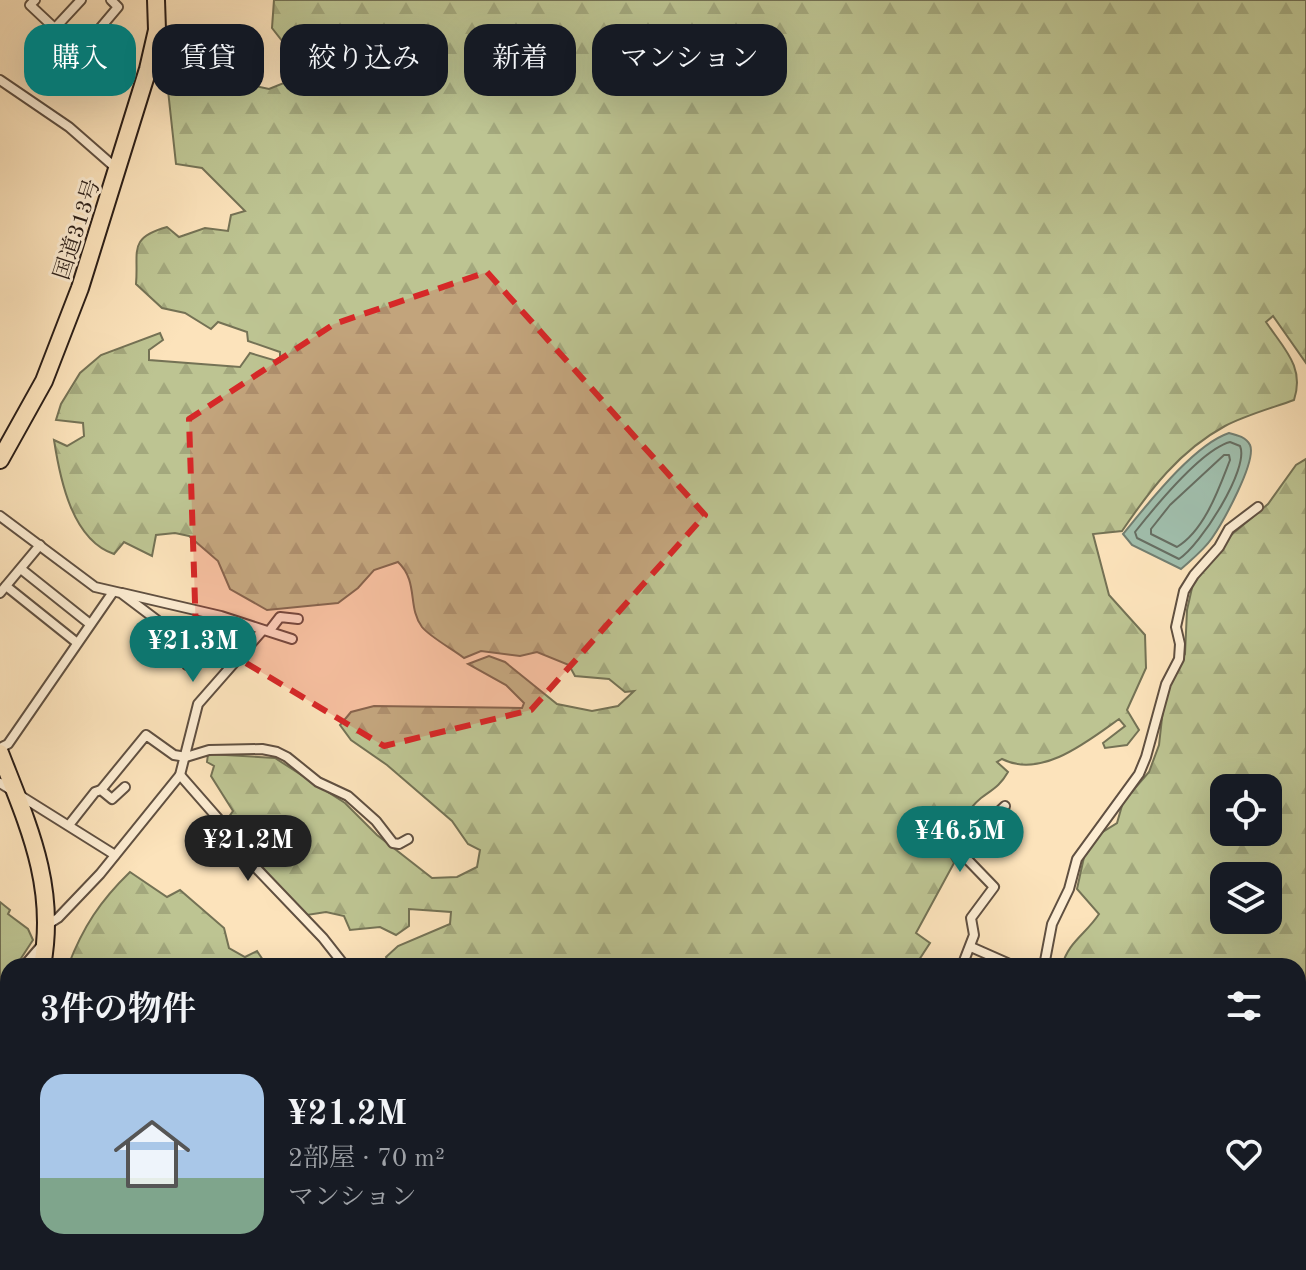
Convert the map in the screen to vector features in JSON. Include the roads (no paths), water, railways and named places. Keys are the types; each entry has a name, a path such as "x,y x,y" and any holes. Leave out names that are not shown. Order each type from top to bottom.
{"highway":[{"name":"国道313号","path":"0,460 56,355 118,170 153,50 157,30 156,0"},
{"path":"0,750 7,787 39,858 47,925 43,958"}],"street":[{"path":"35,0 30,5 51,24"},
{"path":"59,24 81,0"},
{"path":"104,24 118,7 111,0"},
{"path":"0,80 69,127 118,170"},
{"path":"1046,958 1052,924 1069,889 1077,859 1139,774 1146,757 1160,703 1179,659 1176,627 1184,591 1219,547 1229,529 1258,507"},
{"path":"0,516 95,587 221,616 292,639"},
{"path":"40,545 3,590 76,642"},
{"path":"21,569 90,624"},
{"path":"0,750 8,744 76,642 117,593"},
{"path":"117,593 180,640 187,665"},
{"path":"47,925 58,918 115,855 180,775 198,704 280,617 298,619"},
{"path":"69,825 146,735 174,755 186,757 209,750 262,749 277,752 313,779 348,796 376,821 393,843 399,844 408,839"},
{"path":"180,775 229,831 257,869 339,958"},
{"path":"7,787 115,855"},
{"path":"101,790 112,799 125,787"},
{"path":"966,958 974,935 971,918 994,887 965,857 990,820 1005,806"},
{"path":"29,958 46,943"},
{"path":"971,947 994,958"}],"water":[{"path":"1229,433 1244,438 1250,445 1249,464 1231,506 1205,546 1181,569 1132,545 1123,534 1158,492 1201,450"}]}
